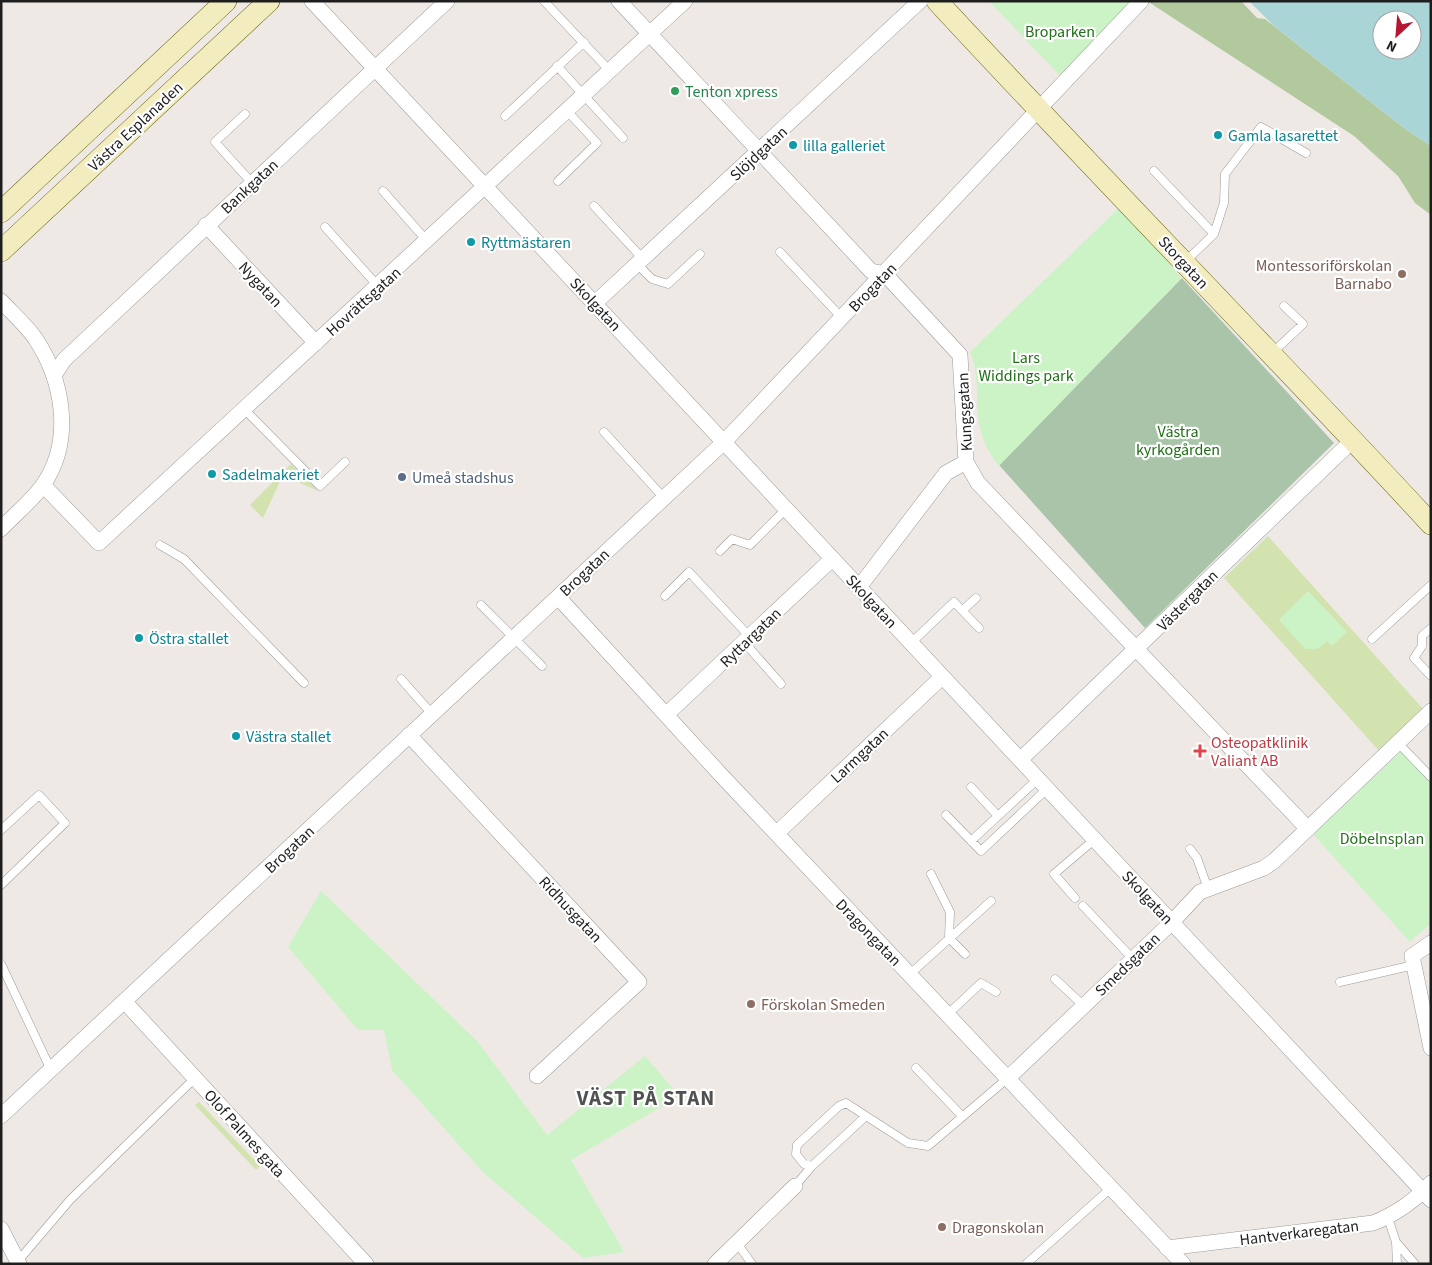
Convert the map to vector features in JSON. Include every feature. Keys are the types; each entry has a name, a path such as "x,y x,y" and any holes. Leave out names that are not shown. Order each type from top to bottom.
{"street":[{"name":"Västra Esplanaden","path":"1,212 226,1"},
{"name":"Västra Esplanaden","path":"1,251 269,1"},
{"name":"Skolgatan","path":"312,1 786,510 860,586 942,677 1428,1192"},
{"name":"Bankgatan","path":"54,374 64,360 206,225 447,1"},
{"name":"Kungsgatan","path":"619,1 871,271 885,274 960,355 966,462 978,483 1308,829"},
{"name":"Hovrättsgatan","path":"43,485 99,544 428,242 685,1"},
{"name":"Slöjdgatan","path":"595,303 920,1"},
{"name":"Storgatan","path":"938,1 1038,110 1185,262 1431,524"},
{"name":"Brogatan","path":"1,1116 723,442 885,274 1141,1"},
{"name":"Nygatan","path":"206,225 316,343"},
{"path":"1,301 33,335 54,374 61,401 62,422 53,466 43,485 3,523"},
{"name":"Västergatan","path":"1021,759 1137,650 1353,440"},
{"path":"860,586 946,474 966,462"},
{"name":"Ryttargatan","path":"667,714 832,559"},
{"name":"Dragongatan","path":"558,597 776,833 1183,1264"},
{"name":"Larmgatan","path":"776,833 942,677"},
{"name":"Smedsgatan","path":"1008,1078 1172,922 1200,892 1264,868 1308,829 1431,711"},
{"name":"Ridhusgatan","path":"409,735 639,982 537,1076"},
{"path":"1431,944 1412,956 1431,1048"},
{"name":"Olof Palmes gata","path":"125,1002 366,1264"},
{"path":"714,1264 795,1186"},
{"name":"Hantverkaregatan","path":"1167,1248 1373,1223 1388,1218 1428,1192"},
{"path":"1,1229 18,1262"}],"lane":[{"path":"544,1 610,71"},
{"path":"505,116 584,42"},
{"path":"557,66 623,138"},
{"path":"558,181 597,143 567,111"},
{"path":"245,114 215,142 252,183"},
{"path":"1185,262 1214,234 1224,203 1224,174 1260,127 1306,153"},
{"path":"1154,170 1214,234"},
{"path":"383,192 428,242"},
{"path":"594,206 640,261 652,279 668,284 700,254"},
{"path":"325,227 378,286"},
{"path":"780,252 842,318"},
{"path":"1270,354 1303,324 1284,306"},
{"path":"245,410 320,486 345,462"},
{"path":"604,432 664,497"},
{"path":"720,551 732,539 750,546 786,510"},
{"path":"160,545 184,558 304,683"},
{"path":"664,596 690,572 781,684"},
{"path":"1372,639 1431,585"},
{"path":"962,610 976,598"},
{"path":"911,643 954,602 979,628"},
{"path":"481,605 542,666"},
{"path":"1431,628 1422,636 1422,646 1414,658 1431,676"},
{"path":"401,679 432,714"},
{"path":"1397,742 1431,777"},
{"path":"971,842 998,816 1043,783"},
{"path":"946,815 981,851 1043,783"},
{"path":"971,787 998,816"},
{"path":"1,830 39,795 66,823 1,886"},
{"path":"1075,898 1054,874 1095,839"},
{"path":"1190,849 1198,858 1208,889"},
{"path":"931,874 950,912 949,938 965,954"},
{"path":"910,974 991,901"},
{"path":"1083,906 1133,959"},
{"path":"1,964 52,1070"},
{"path":"1340,982 1414,965"},
{"path":"1055,979 1084,1006"},
{"path":"948,1014 981,983 996,992"},
{"path":"916,1068 962,1116"},
{"path":"18,1262 70,1200 195,1078"},
{"name":"Smedsgatan","path":"812,1166 804,1164 796,1154 796,1145 832,1112 846,1103 908,1143 928,1146 1008,1078"},
{"path":"795,1186 812,1166 866,1116"},
{"path":"1026,1264 1111,1188"},
{"path":"1388,1218 1396,1242 1397,1264"},
{"path":"1396,1242 1416,1264"},
{"path":"737,1243 752,1264"}],"green space":[{"name":"Broparken","path":"989,1 1131,1 1060,76"},
{"path":"1147,1 1241,1 1257,18 1265,19 1404,128 1431,146 1431,215 1415,203 1398,176 1354,136"},
{"name":"Lars Widdings park","path":"1122,205 1181,278 999,466 982,437 975,372 970,352"},
{"name":"Västra kyrkogården","path":"1182,278 1334,443 1145,628 999,465"},
{"path":"291,464 318,491 283,475 263,518 250,505"},
{"path":"1268,536 1424,710 1380,752 1224,578"},
{"path":"1308,591 1347,632 1332,646 1327,641 1317,649 1305,649 1279,620"},
{"name":"Döbelnsplan","path":"1403,750 1431,779 1431,923 1410,942 1313,834"},
{"path":"321,891 477,1041 547,1135 645,1056 679,1096 571,1160 624,1252 583,1258 483,1172 392,1070 384,1030 358,1030 288,947"},
{"path":"199,1102 260,1166 256,1170 195,1105"}],"water":[{"path":"1249,1 1431,1 1431,146 1404,128 1274,26"}],"place":[{"name":"Tenton xpress","path":"675,91"},
{"name":"Gamla lasarettet","path":"1218,135"},
{"name":"lilla galleriet","path":"793,145"},
{"name":"Ryttmästaren","path":"471,242"},
{"name":"Montessoriförskolan Barnabo","path":"1402,274"},
{"name":"Sadelmakeriet","path":"212,474"},
{"name":"Umeå stadshus","path":"402,477"},
{"name":"Östra stallet","path":"139,638"},
{"name":"Västra stallet","path":"236,736"},
{"name":"Osteopatklinik Valiant AB","path":"1200,751"},
{"name":"Förskolan Smeden","path":"751,1004"},
{"name":"Dragonskolan","path":"942,1227"}],"district":[{"name":"VÄST PÅ STAN","path":"646,1098"}]}
